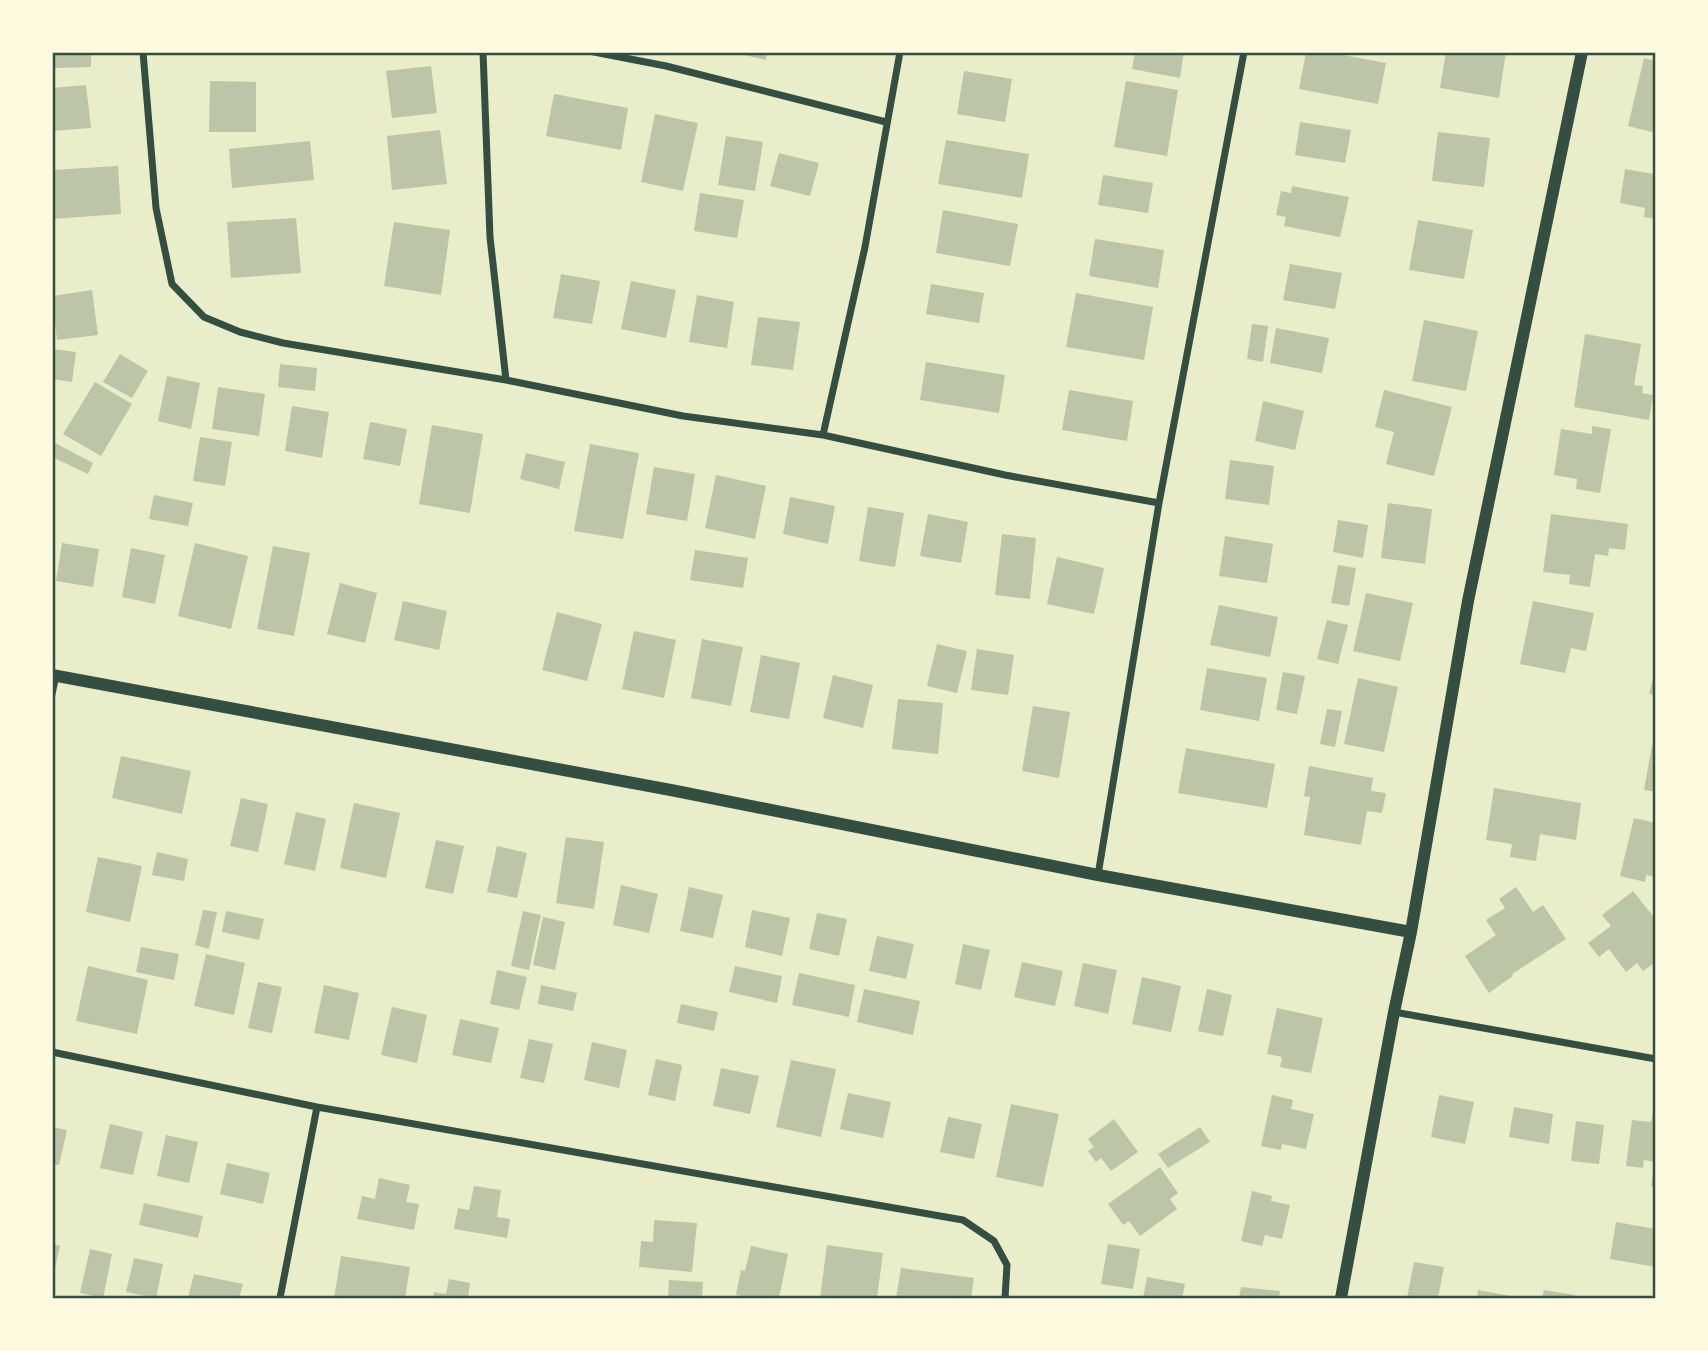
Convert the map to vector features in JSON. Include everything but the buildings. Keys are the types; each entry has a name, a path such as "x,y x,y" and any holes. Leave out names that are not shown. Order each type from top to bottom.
{"street":[{"path":"143,52 156,208 172,284 204,317 240,332 283,343 506,380 683,416 823,435 1005,475 1159,503"},
{"path":"484,52 489,237 506,380"},
{"path":"593,52 666,66 886,122"},
{"path":"823,435 865,247 900,52"},
{"path":"1098,875 1159,503 1244,52"},
{"path":"1341,1298 1411,932 1468,601 1582,52"},
{"path":"52,694 54,675 676,791 1098,875 1411,932"},
{"path":"1394,1012 1656,1059"},
{"path":"52,1052 317,1107 963,1220 994,1241 1006,1265 1005,1298"},
{"path":"280,1298 317,1107"}]}
